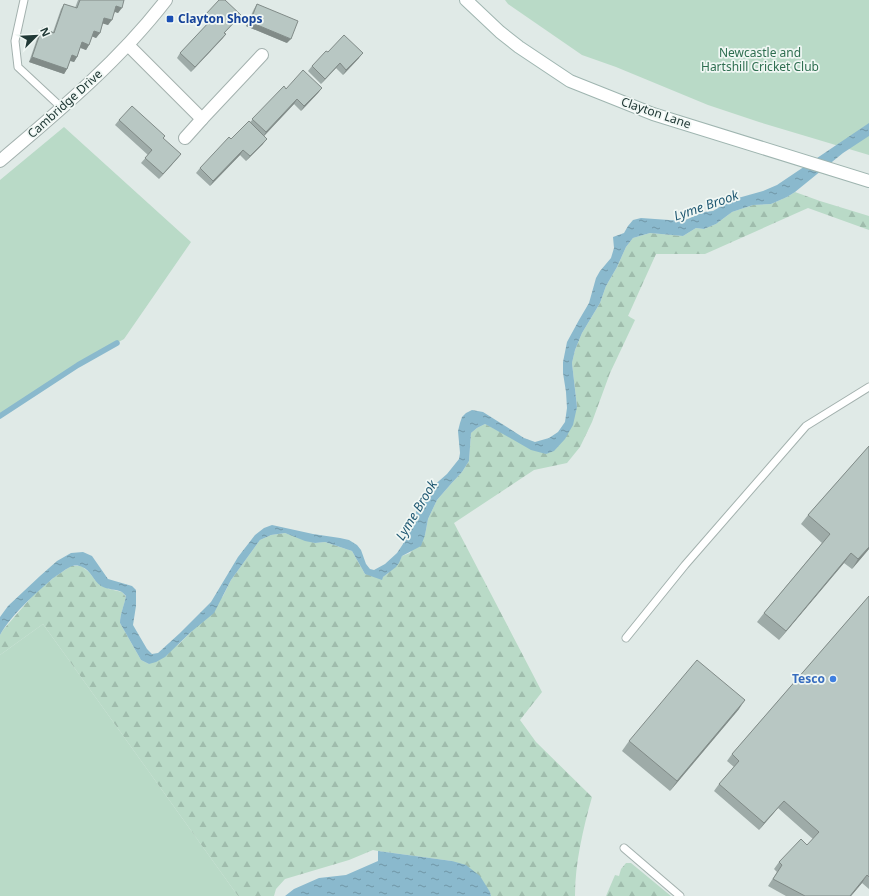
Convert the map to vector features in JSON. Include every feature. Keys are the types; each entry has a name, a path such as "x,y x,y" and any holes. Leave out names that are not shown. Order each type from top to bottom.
{"street":[{"name":"Cambridge Drive","path":"0,161 62,108 128,46 166,0"},
{"name":"Clayton Lane","path":"466,0 500,32 519,47 570,81 653,114 869,181"},
{"path":"128,46 202,119"},
{"path":"185,138 262,55"}],"lane":[{"path":"24,0 15,42 18,67 62,108"},
{"path":"626,638 685,564 806,426 869,386"},
{"path":"624,848 680,896"}],"green space":[{"name":"Newcastle and Hartshill Cricket Club","path":"505,0 869,0 869,155 708,105 616,67 582,55 508,4"},
{"path":"64,127 191,242 124,339 78,365 0,416 0,180"},
{"path":"795,192 869,216 869,230 808,208 705,254 656,254 628,316 635,320 610,373 592,422 580,447 567,463 534,470 454,523 542,692 520,720 536,742 592,797 580,846 576,871 575,896 491,896 490,892 452,861 373,850 349,860 285,879 276,889 274,896 238,896 43,624 0,655 0,635 3,630 35,593 71,566 81,566 89,572 95,580 109,589 122,592 126,597 121,613 120,623 141,660 149,664 179,644 191,632 223,596 231,580 260,540 271,535 285,533 315,543 325,542 352,551 365,574 383,577 394,568 402,556 410,553 425,535 428,519 437,500 462,472 469,461 471,433 477,428 485,424 546,454 577,407 572,363 575,350 582,333 600,303 606,286 626,247 633,238 650,233 683,236 696,228 704,229 716,224 732,212 753,205 771,204"},
{"path":"43,624 238,896 0,896 0,655"},
{"path":"626,863 631,863 671,896 606,896 615,875 619,876 621,869"}],"water":[{"path":"869,123 869,136 843,153 787,197 771,204 753,205 732,212 716,224 704,229 696,228 683,236 650,233 633,238 626,247 606,286 600,303 582,333 575,350 572,363 577,407 573,425 565,439 554,451 546,454 531,450 485,424 477,428 471,433 469,461 462,472 437,500 428,519 421,546 402,556 396,567 383,577 382,580 365,574 352,551 325,542 315,543 305,541 285,533 271,535 260,540 231,580 214,613 191,632 165,657 156,662 149,664 141,660 120,623 126,596 120,591 101,586 85,568 81,566 73,566 68,568 52,579 17,612 0,635 0,617 8,606 57,561 71,553 83,552 92,556 108,579 132,586 136,590 136,606 133,625 147,649 152,654 158,653 211,602 238,557 255,535 264,528 272,525 349,540 357,545 361,550 366,564 370,569 374,570 385,564 397,553 403,544 409,526 424,496 447,474 459,459 460,453 458,431 462,417 466,413 472,410 483,412 524,438 535,442 549,438 558,432 565,422 567,408 563,362 567,342 589,303 596,278 611,258 614,248 613,237 624,233 633,220 641,218 683,221 704,212 713,211 731,200 763,191 777,185"},
{"path":"378,851 452,861 466,865 480,876 491,896 285,896 294,889 319,878 346,875 378,861"}],"building":[{"path":"80,0 124,0 122,8 116,6 112,20 104,18 100,33 94,31 89,45 82,42 77,57 72,55 67,69 32,57 42,28 54,33 64,4 77,8"},
{"path":"219,0 225,0 241,15 224,33 226,34 195,67 180,53 211,20 205,15"},
{"path":"257,4 298,21 291,39 250,22"},
{"path":"344,35 363,53 346,70 340,63 325,79 312,66"},
{"path":"303,70 322,88 304,106 297,99 266,132 252,119 284,86 286,89"},
{"path":"132,106 165,136 163,138 181,154 163,174 145,158 152,150 119,120"},
{"path":"249,121 267,139 250,156 243,150 213,181 200,168 229,137 231,139"},
{"path":"869,446 869,547 858,559 851,553 786,631 764,613 830,534 808,515"},
{"name":"Tesco","path":"869,596 869,877 867,875 850,896 805,896 773,879 782,865 779,862 801,839 807,845 819,832 784,801 764,823 719,784 739,761 732,754"},
{"path":"697,660 745,700 677,781 629,741"}],"waterway":[{"path":"0,416 78,365 117,343"}],"place":[{"name":"Clayton Shops","path":"170,19"},
{"name":"Tesco","path":"833,679"}],"water label":[{"name":"Lyme Brook","path":"706,205"},
{"name":"Lyme Brook","path":"416,510"}]}
